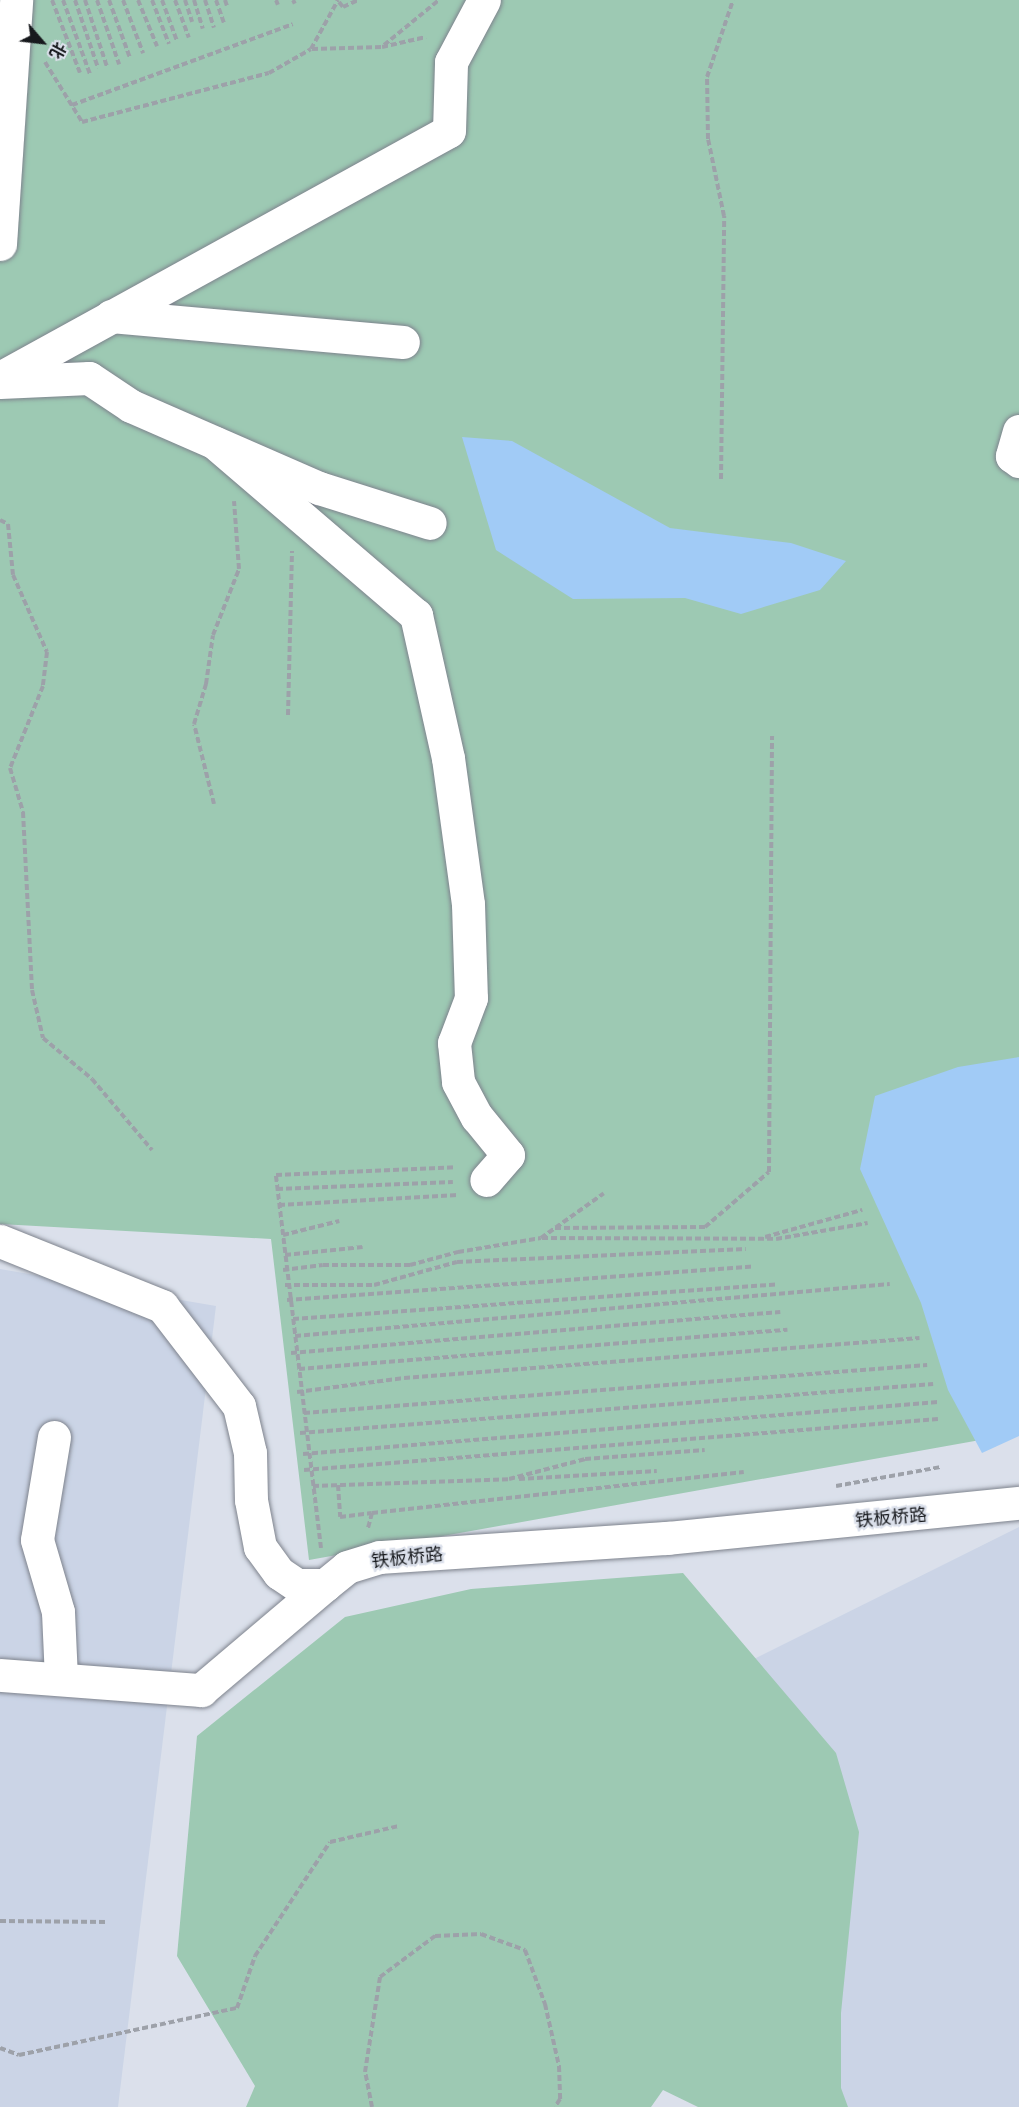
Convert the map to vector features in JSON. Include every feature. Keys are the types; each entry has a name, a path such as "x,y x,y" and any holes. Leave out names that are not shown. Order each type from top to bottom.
{"street":[{"path":"0,380 111,316 449,131 451,62 466,0"},
{"path":"451,62 484,0"},
{"path":"0,244 15,7"},
{"path":"111,316 403,342"},
{"path":"0,380 89,378 131,406 222,449 320,488 430,523"},
{"path":"1019,431 1012,456 1019,461"},
{"path":"222,449 416,615 448,758 468,904 471,998 454,1043 458,1082 477,1118 508,1155 483,1180"},
{"path":"0,1241 162,1306 239,1406 249,1453 252,1500 260,1547 279,1573 297,1585 325,1586"},
{"path":"54,1437 38,1540 58,1612 61,1679"},
{"name":"铁板桥路","path":"0,1675 201,1690 347,1566 380,1557 667,1538 1019,1503"}],"path":[{"path":"52,0 80,73"},
{"path":"63,0 90,74"},
{"path":"75,0 98,68"},
{"path":"86,0 107,67"},
{"path":"97,0 119,64"},
{"path":"109,0 130,57"},
{"path":"123,0 143,53"},
{"path":"138,0 157,46"},
{"path":"152,0 169,44"},
{"path":"162,0 177,41"},
{"path":"175,0 189,38"},
{"path":"185,0 192,22"},
{"path":"194,0 203,29"},
{"path":"205,0 214,28"},
{"path":"216,0 224,23"},
{"path":"225,0 227,6"},
{"path":"311,49 339,1 343,7 358,0"},
{"path":"382,47 439,0"},
{"path":"721,479 724,216 708,140 707,77 733,0"},
{"path":"15,7 82,122 268,73 311,49 382,47 430,36"},
{"path":"72,105 293,24"},
{"path":"214,804 194,724 206,684 213,635 239,569 222,449"},
{"path":"288,715 292,509"},
{"path":"0,520 8,524 13,575 47,652 43,686 10,768 23,812 32,990 43,1038 92,1079 152,1150"},
{"path":"555,1228 705,1227 769,1172 772,736"},
{"path":"325,1586 307,1432 299,1392 299,1369 285,1270 276,1175 483,1180"},
{"path":"277,1190 483,1180"},
{"path":"279,1205 483,1180"},
{"path":"541,1238 604,1193"},
{"path":"759,1239 862,1210"},
{"path":"283,1235 339,1221"},
{"path":"285,1270 323,1265 410,1265 458,1252 541,1238 759,1239 868,1223"},
{"path":"285,1254 363,1247"},
{"path":"287,1285 374,1286 457,1262 746,1249"},
{"path":"289,1300 753,1267"},
{"path":"293,1319 777,1284"},
{"path":"295,1336 890,1284"},
{"path":"291,1353 780,1312"},
{"path":"299,1369 787,1330"},
{"path":"299,1392 404,1378 919,1338"},
{"path":"304,1413 927,1365"},
{"path":"300,1433 933,1384"},
{"path":"303,1454 938,1402"},
{"path":"304,1470 938,1419"},
{"path":"509,1479 585,1459 705,1450"},
{"path":"313,1486 657,1471"},
{"path":"372,1513 744,1472"},
{"path":"0,2048 19,2055 237,2008 255,1956 330,1842 399,1826"},
{"path":"0,1921 108,1922"},
{"path":"372,2107 365,2072 380,1977 435,1936 481,1934 525,1950 545,2004 560,2066 560,2099 555,2107"}],"shaded area":[{"path":"0,1269 216,1306 118,2107 0,2107"},
{"path":"1019,1527 1019,2107 738,2107 748,1662"}],"green space":[{"path":"0,0 1019,0 1019,1433 309,1560 271,1239 0,1224"},
{"path":"683,1573 836,1753 859,1832 841,2013 841,2088 848,2107 698,2107 663,2090 651,2107 246,2107 255,2086 177,1956 197,1736 345,1617 471,1589"}],"water":[{"path":"462,437 512,441 670,528 791,543 846,561 820,590 741,614 685,598 573,599 496,550"},
{"path":"1019,1057 1019,1436 982,1453 948,1390 921,1303 860,1169 875,1096 958,1067"}]}
